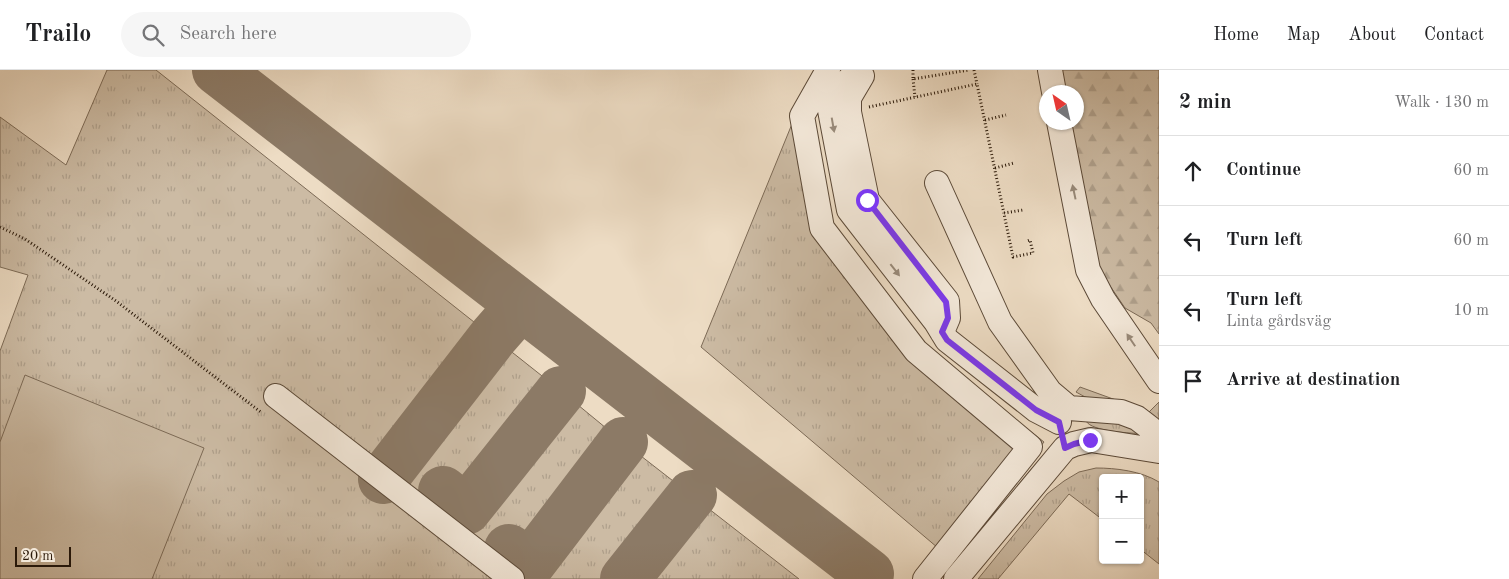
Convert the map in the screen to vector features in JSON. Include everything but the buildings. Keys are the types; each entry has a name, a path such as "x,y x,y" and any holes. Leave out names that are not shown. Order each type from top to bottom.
{"street":[{"path":"828,70 802,116 822,228 916,351 1030,446 925,579"},
{"path":"859,70 840,87 830,105 848,210 936,322 947,340 1036,410 1064,415 1121,412 1137,418 1150,428 1159,441"},
{"path":"865,70 849,98 849,112 867,200 946,302 948,318 942,332"},
{"path":"1050,70 1053,85"},
{"path":"1062,130 1088,270 1103,299 1159,381"},
{"path":"937,182 1000,322 1050,392 1064,415 1065,448"},
{"path":"270,406 512,579"},
{"path":"956,579 1065,448 1090,440 1159,451"}],"path":[{"path":"913,70 915,97"},
{"path":"913,80 969,70"},
{"path":"974,70 1013,257 1032,253 1030,240 1027,240"},
{"path":"849,112 977,84"},
{"path":"984,120 1006,115"},
{"path":"994,168 1014,163"},
{"path":"1004,213 1023,210"},
{"path":"0,227 25,240 270,406"}],"green space":[{"path":"107,70 156,70 623,442 799,579 0,579 0,351 28,275 0,267 0,117 66,165"},
{"path":"814,70 831,70 807,106 829,226 923,347 1044,442 951,559 701,347"},
{"path":"1061,70 1159,70 1159,334 1151,323 1125,308 1100,271 1072,130 1084,130 1084,85 1064,85"},
{"path":"25,375 204,448 152,579 0,579 0,442"},
{"path":"1080,387 1149,412 1159,402 1159,421 1087,398 1076,392"},
{"path":"1086,421 1123,422 1145,434 1104,430 1090,425"},
{"path":"1096,468 1140,474 1099,474 1099,517 1069,494 998,579 978,579 1047,494 1079,472"},
{"path":"1144,475 1159,482 1159,564 1144,552"}],"taxiway":[{"path":"217,70 869,574"},
{"path":"383,479 493,337 521,305"},
{"path":"443,491 466,510 561,391"},
{"path":"509,549 530,564 623,442"},
{"path":"625,579 692,495"}],"route":[{"path":"867,200 946,302 948,318 942,332 947,340 1036,410 1059,422 1065,448 1090,440"}]}
